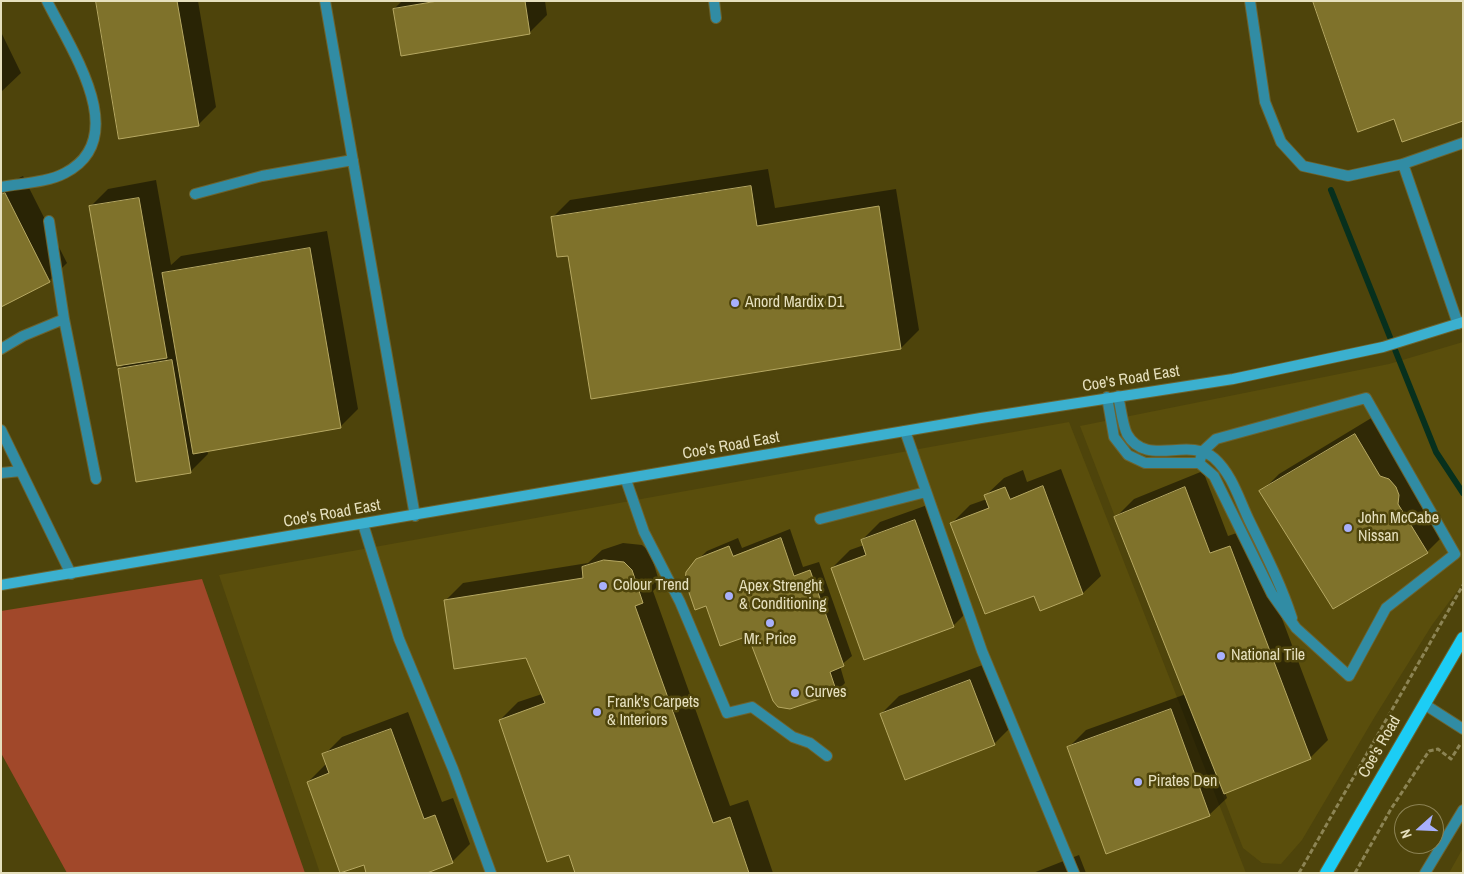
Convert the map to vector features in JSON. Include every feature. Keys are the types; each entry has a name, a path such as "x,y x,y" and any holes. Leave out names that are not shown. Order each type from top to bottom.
{"main road":[{"name":"Coe's Road","path":"1326,873 1463,638"}],"street":[{"path":"1,187 66,173 86,158 94,142 97,121 92,96 83,73 47,1"},
{"path":"325,1 415,516"},
{"path":"714,1 716,18"},
{"path":"1250,1 1265,102 1281,142 1303,166 1348,176 1403,164 1463,143"},
{"path":"195,194 262,176 353,160"},
{"path":"1403,164 1460,323"},
{"path":"49,221 64,319 96,479"},
{"path":"1,348 23,336 64,319"},
{"name":"Coe's Road East","path":"1,586 905,431 1233,378 1383,347 1460,323"},
{"path":"1118,396 1126,432 1135,446 1148,451 1203,451 1213,457 1224,468 1234,485 1282,589 1296,628"},
{"path":"1107,398 1114,437 1128,455 1145,463 1199,463 1214,476 1223,490 1272,594 1296,628 1349,676 1386,608 1455,554 1366,398 1216,439 1203,451 1199,463"},
{"path":"1,430 71,574"},
{"path":"905,431 982,651 1074,873"},
{"path":"1,474 21,471"},
{"path":"626,480 644,532 680,602 727,713 752,707 794,737 810,743 828,756"},
{"path":"820,520 926,492"},
{"path":"362,524 399,639 453,769 491,873"},
{"path":"1424,704 1463,729"},
{"path":"1425,873 1463,810"}],"path":[{"path":"1299,873 1463,584"},
{"path":"1355,873 1391,809 1429,751 1438,749 1451,759 1463,740"}],"shaded area":[{"path":"1463,342 1463,583 1432,625 1374,718 1302,840 1281,864 1262,863 1243,848 1080,426 1389,364"},
{"path":"1069,422 1246,873 320,873 219,575"},
{"path":"202,579 305,873 67,873 1,753 1,611"},
{"path":"1463,848 1463,873 1449,873"}],"building":[{"path":"96,1 177,1 199,126 119,139"},
{"path":"438,1 525,1 530,34 401,56 393,9"},
{"path":"1313,1 1463,1 1463,121 1402,142 1394,119 1358,132"},
{"name":"Anord Mardix D1","path":"751,186 757,226 879,206 901,349 591,399 568,256 557,257 551,217"},
{"path":"5,193 50,282 1,307 1,195"},
{"path":"139,198 167,358 117,366 89,206"},
{"path":"310,248 341,428 193,454 162,273"},
{"path":"172,360 191,473 136,482 118,369"},
{"name":"John McCabe Nissan","path":"1355,434 1380,476 1389,479 1396,487 1399,495 1398,504 1428,553 1333,609 1259,491"},
{"path":"1043,486 1083,594 1040,611 1034,596 985,614 950,523 989,508 984,495 1005,487 1010,499"},
{"name":"National Tile","path":"1185,487 1210,553 1230,546 1311,759 1224,794 1114,517"},
{"path":"915,520 954,627 864,660 831,568 866,555 861,540"},
{"name":"Mr. Price","path":"781,538 794,576 810,570 844,666 830,672 837,693 790,709 778,707 773,701 748,636 720,646 706,606 695,610 685,581 686,572 696,559 729,546 733,556"},
{"name":"Frank's Carpets & Interiors","path":"604,560 624,562 632,570 643,603 635,606 713,823 730,817 749,873 575,873 569,855 547,862 499,720 545,703 526,658 454,669 444,600 583,578 582,567"},
{"path":"970,680 995,745 905,780 880,714"},
{"name":"Pirates Den","path":"1171,709 1210,816 1106,854 1067,747"},
{"path":"391,729 424,819 435,815 453,863 427,873 366,873 364,865 340,873 307,782 329,773 322,754"}],"waterway":[{"path":"1331,190 1436,452 1463,493"}],"place":[{"name":"Anord Mardix D1","path":"735,303"},
{"name":"John McCabe Nissan","path":"1348,528"},
{"name":"Colour Trend","path":"603,586"},
{"name":"Apex Strenght & Conditioning","path":"729,596"},
{"name":"Mr. Price","path":"770,623"},
{"name":"National Tile","path":"1221,656"},
{"name":"Curves","path":"795,693"},
{"name":"Frank's Carpets & Interiors","path":"597,712"},
{"name":"Pirates Den","path":"1138,782"}]}
